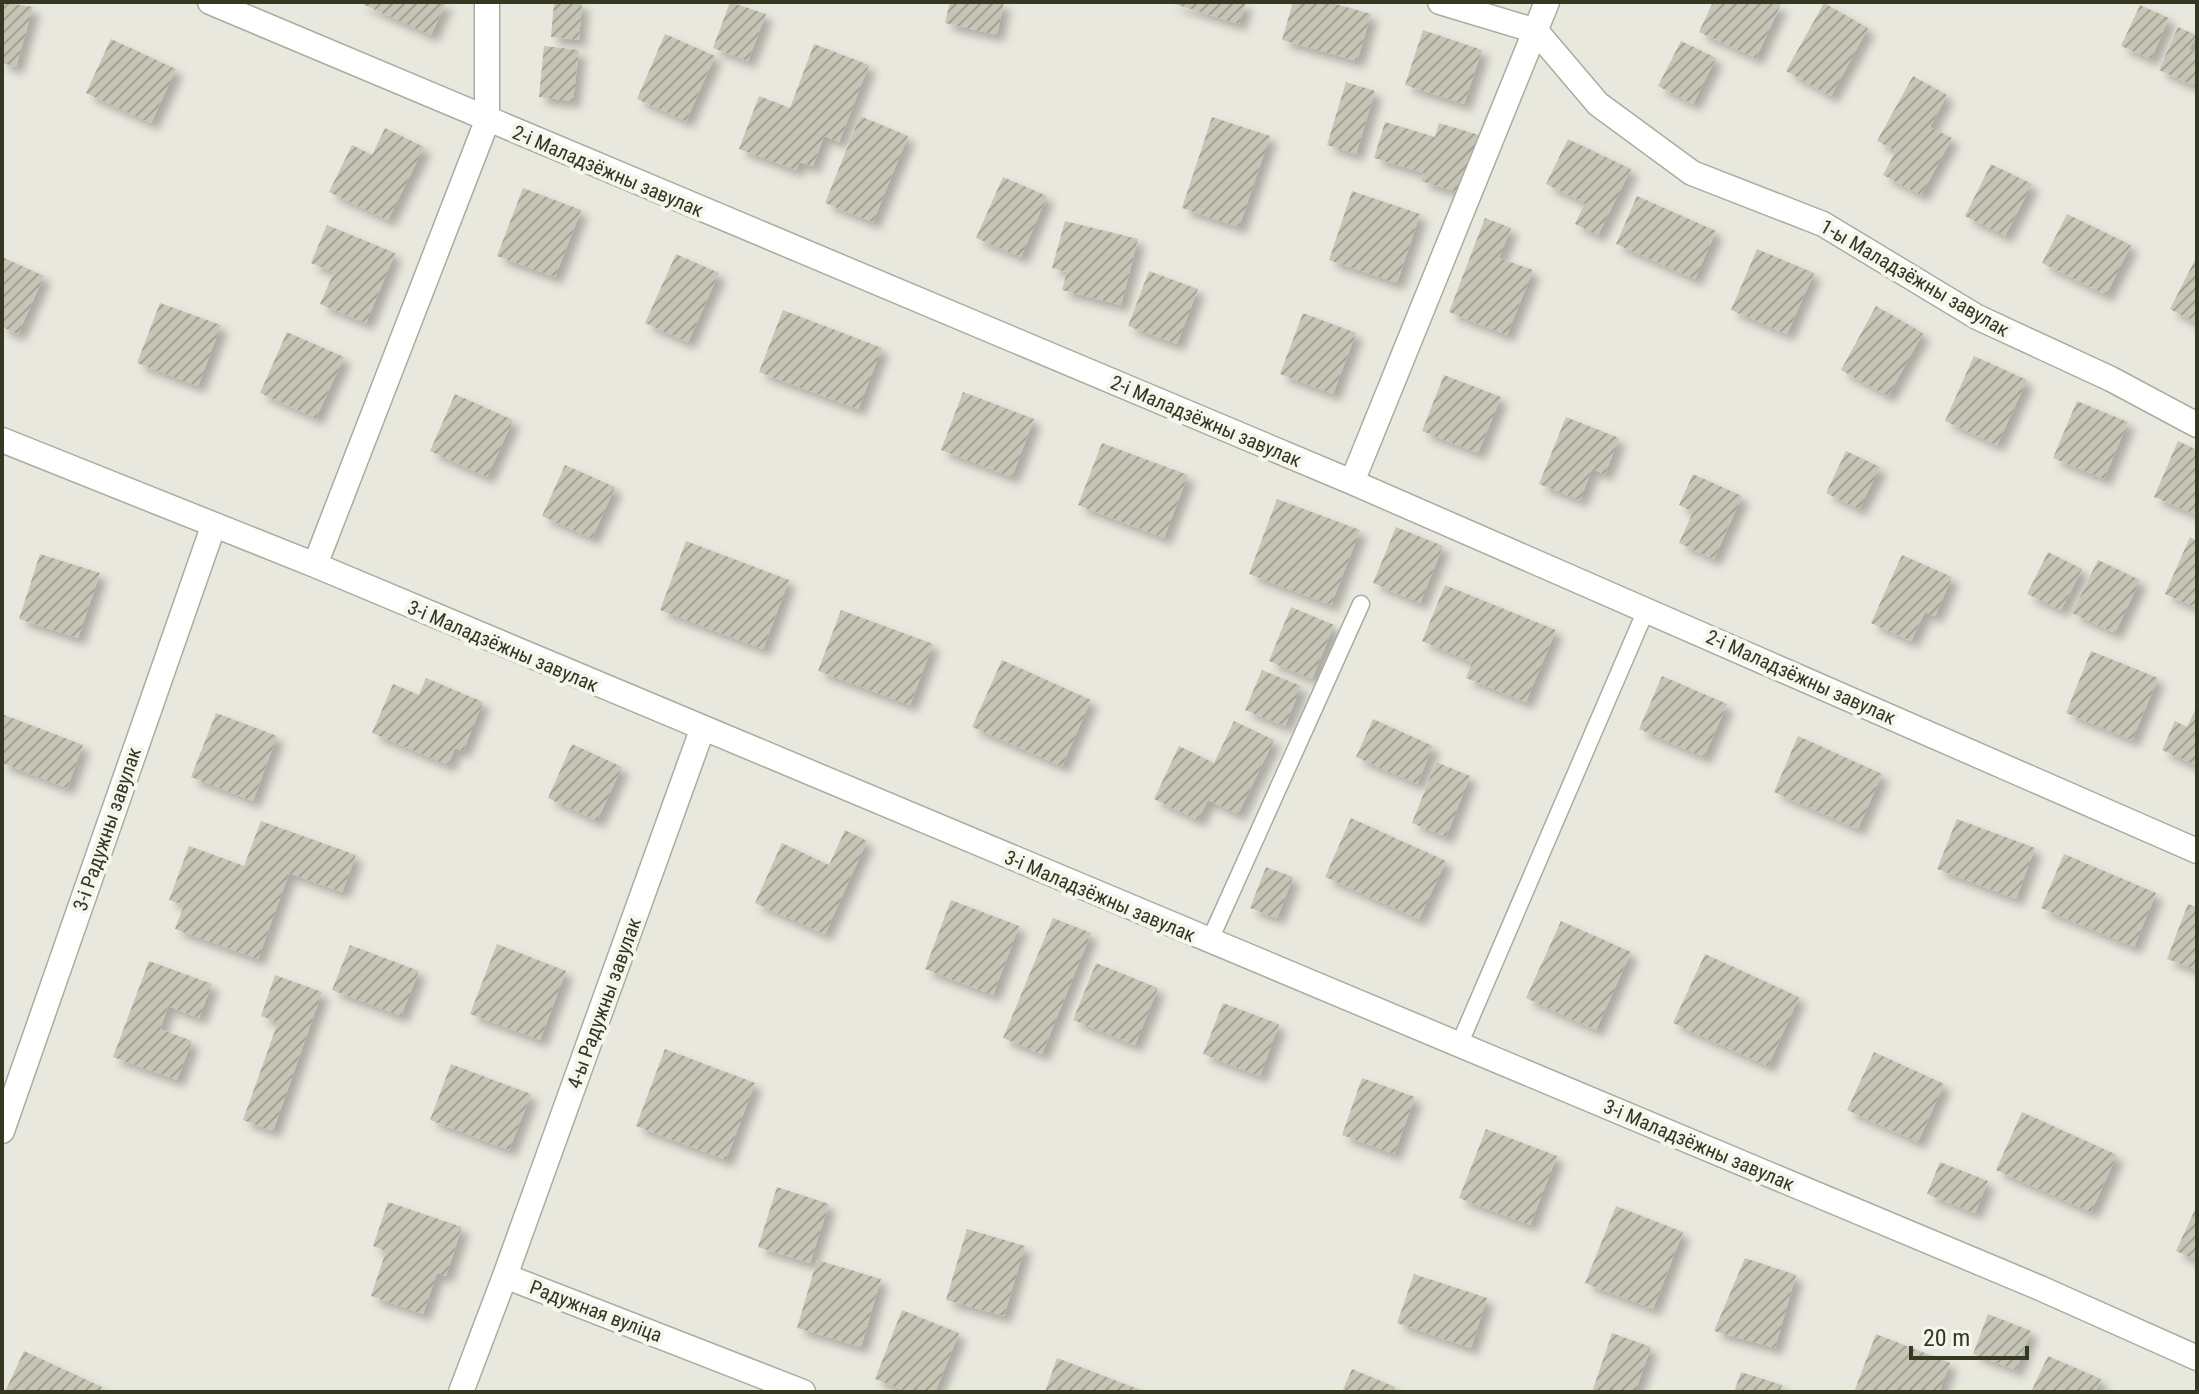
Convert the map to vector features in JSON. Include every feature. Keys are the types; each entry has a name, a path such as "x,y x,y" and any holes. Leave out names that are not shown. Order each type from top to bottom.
{"street":[{"name":"2-і Маладзёжны завулак","path":"210,2 1352,482 2197,851"},
{"path":"315,565 487,121 487,2"},
{"path":"1440,2 1536,31"},
{"path":"1352,482 1547,2"},
{"name":"1-ы Маладзёжны завулак","path":"1536,31 1598,104 1692,173 1823,224 1977,317 2111,379 2197,425"},
{"name":"3-і Маладзёжны завулак","path":"2,440 213,527 315,565 702,730 2040,1288 2197,1358"},
{"name":"3-і Радужны завулак","path":"2,1131 213,527"},
{"name":"4-ы Радужны завулак","path":"505,1276 702,730"},
{"name":"Радужная вуліца","path":"461,1392 505,1276 803,1392"}],"lane":[{"path":"1209,942 1361,604"},
{"path":"1459,1045 1646,610"}],"building":[{"path":"2,2 33,7 16,67 2,63"},
{"path":"358,2 446,2 431,35"},
{"path":"554,2 582,2 579,40 551,37"},
{"path":"730,2 766,14 748,61 713,48"},
{"path":"950,2 1004,2 997,35 945,23"},
{"path":"1168,2 1246,2 1239,24"},
{"path":"1293,2 1329,2 1371,14 1357,61 1282,40"},
{"path":"1713,2 1781,4 1756,58 1699,32"},
{"path":"1824,3 1868,28 1831,96 1786,71"},
{"path":"2140,5 2169,18 2151,59 2121,46"},
{"path":"2178,27 2196,35 2189,50 2197,53 2197,87 2159,70"},
{"path":"1423,30 1482,50 1464,104 1405,85"},
{"path":"665,34 715,56 686,121 637,99"},
{"path":"111,39 176,69 151,123 86,93"},
{"path":"1681,41 1716,58 1693,104 1658,86"},
{"path":"814,44 869,65 839,142 824,136 813,166 799,162 796,170 739,149 759,96 790,108"},
{"path":"544,46 579,50 573,101 539,97"},
{"path":"1913,76 1947,95 1930,127 1952,138 1921,195 1883,175 1896,151 1877,141"},
{"path":"1346,82 1375,91 1356,154 1327,145"},
{"path":"860,116 908,136 873,222 825,203"},
{"path":"1212,117 1270,136 1239,227 1182,208"},
{"path":"1385,122 1435,137 1439,123 1482,136 1464,194 1421,181 1424,173 1374,158"},
{"path":"385,128 424,147 388,220 329,192 352,145 372,155"},
{"path":"1568,139 1631,169 1598,235 1575,224 1585,203 1546,184"},
{"path":"1991,164 2032,184 2005,236 1965,216"},
{"path":"1003,177 1047,196 1021,257 976,238"},
{"path":"523,188 581,210 555,277 497,256"},
{"path":"1352,191 1420,214 1397,283 1329,260"},
{"path":"1637,196 1716,231 1695,279 1616,244"},
{"path":"2067,214 2131,245 2106,295 2042,263"},
{"path":"1485,218 1511,228 1499,258 1533,270 1507,335 1449,312"},
{"path":"1065,221 1138,239 1121,305 1062,290 1067,272 1052,268"},
{"path":"327,225 395,253 366,323 320,304 334,272 311,263"},
{"path":"1757,249 1814,273 1787,334 1731,310"},
{"path":"676,254 719,273 688,342 645,323"},
{"path":"2197,256 2197,323 2170,309"},
{"path":"2,257 44,276 18,334 2,327"},
{"path":"1149,271 1198,289 1177,344 1128,326"},
{"path":"160,303 221,325 198,386 137,363"},
{"path":"1876,306 1923,333 1888,396 1841,370"},
{"path":"783,310 882,348 858,409 759,372"},
{"path":"1303,313 1356,333 1333,394 1280,374"},
{"path":"287,332 344,357 316,418 260,393"},
{"path":"1974,356 2027,380 1997,445 1945,421"},
{"path":"1444,375 1501,397 1478,453 1422,431"},
{"path":"963,392 1034,419 1012,477 941,450"},
{"path":"455,394 513,420 487,477 430,451"},
{"path":"2077,401 2128,422 2104,479 2053,458"},
{"path":"1566,417 1619,438 1605,474 1592,469 1580,500 1539,484"},
{"path":"2178,441 2197,450 2197,515 2154,497"},
{"path":"1102,443 1188,475 1164,538 1078,505"},
{"path":"1846,451 1880,467 1859,509 1826,493"},
{"path":"565,465 615,487 592,538 542,516"},
{"path":"1693,474 1742,496 1714,559 1679,543 1693,512 1679,505"},
{"path":"1277,499 1360,530 1331,605 1249,574"},
{"path":"1396,527 1443,546 1420,603 1373,583"},
{"path":"2190,537 2197,541 2197,608 2165,594"},
{"path":"686,541 789,580 763,649 660,610"},
{"path":"2048,552 2082,569 2061,610 2027,594"},
{"path":"40,554 100,573 78,638 19,619"},
{"path":"1902,555 1952,577 1935,616 1925,612 1911,641 1871,623"},
{"path":"2098,560 2140,580 2115,633 2072,613"},
{"path":"1445,585 1556,630 1526,702 1466,678 1472,662 1422,641"},
{"path":"1291,607 1334,625 1312,679 1269,661"},
{"path":"841,610 933,644 910,705 818,671"},
{"path":"2091,651 2158,678 2132,740 2066,713"},
{"path":"1002,660 1091,700 1062,766 972,727"},
{"path":"1262,670 1301,686 1285,726 1245,710"},
{"path":"1662,676 1727,704 1704,757 1639,729"},
{"path":"426,678 483,702 463,751 455,748 448,765 372,733 393,684 419,695"},
{"path":"2197,706 2197,766 2162,750 2175,721 2187,727"},
{"path":"216,713 277,736 253,801 191,777"},
{"path":"2,714 83,745 67,788 2,763"},
{"path":"1373,719 1433,746 1417,784 1356,757"},
{"path":"1234,721 1274,740 1238,814 1208,800 1198,820 1154,799 1179,746 1214,763"},
{"path":"1798,736 1882,774 1858,829 1774,792"},
{"path":"572,744 622,767 597,821 548,798"},
{"path":"1436,762 1470,776 1446,837 1412,823"},
{"path":"1351,818 1446,861 1419,919 1325,877"},
{"path":"1957,819 2035,848 2016,899 1937,869"},
{"path":"261,821 356,855 342,892 289,873 258,959 175,929 184,905 169,900 189,846 244,866"},
{"path":"845,830 867,841 825,934 755,903 782,843 829,865"},
{"path":"2064,854 2156,893 2134,947 2041,908"},
{"path":"1266,867 1293,877 1277,918 1250,908"},
{"path":"951,900 1019,926 993,995 925,969"},
{"path":"2188,904 2197,907 2197,970 2167,959"},
{"path":"1053,918 1091,933 1042,1054 1003,1038"},
{"path":"1561,921 1631,952 1596,1030 1526,998"},
{"path":"497,944 566,971 540,1040 470,1014"},
{"path":"350,945 419,971 401,1016 332,990"},
{"path":"1705,954 1799,997 1768,1066 1673,1023"},
{"path":"149,961 212,984 199,1018 168,1006 160,1029 192,1041 177,1080 113,1057"},
{"path":"1096,963 1158,988 1135,1045 1073,1020"},
{"path":"275,975 322,992 273,1131 243,1120 278,1022 261,1016"},
{"path":"1223,1003 1279,1024 1260,1076 1203,1054"},
{"path":"665,1049 755,1083 726,1160 636,1126"},
{"path":"1874,1052 1944,1084 1918,1142 1847,1110"},
{"path":"451,1064 531,1094 509,1150 430,1120"},
{"path":"1362,1078 1415,1097 1394,1154 1342,1135"},
{"path":"2022,1112 2117,1155 2091,1212 1996,1170"},
{"path":"1486,1129 1557,1156 1530,1225 1459,1198"},
{"path":"1940,1162 1988,1181 1975,1213 1927,1194"},
{"path":"777,1187 829,1204 810,1263 758,1247"},
{"path":"388,1202 462,1227 446,1276 437,1273 423,1314 371,1296 386,1251 373,1246"},
{"path":"2197,1205 2197,1260 2176,1251"},
{"path":"1616,1206 1683,1232 1653,1309 1585,1283"},
{"path":"967,1229 1025,1246 1004,1316 946,1300"},
{"path":"1745,1258 1796,1275 1775,1348 1714,1331"},
{"path":"817,1260 881,1279 861,1347 797,1328"},
{"path":"1414,1274 1487,1298 1471,1348 1397,1323"},
{"path":"902,1310 959,1333 935,1392 909,1392 875,1379"},
{"path":"1988,1314 2031,1331 2016,1370 1973,1354"},
{"path":"1612,1333 1651,1347 1635,1392 1592,1392"},
{"path":"1876,1334 1950,1363 1939,1392 1854,1392"},
{"path":"24,1351 102,1387 100,1392 5,1392"},
{"path":"2048,1356 2101,1379 2095,1392 2031,1392"},
{"path":"1057,1358 1146,1392 1045,1392"},
{"path":"1352,1369 1395,1387 1393,1392 1342,1392"},
{"path":"1741,1372 1782,1385 1780,1392 1734,1392"}]}
